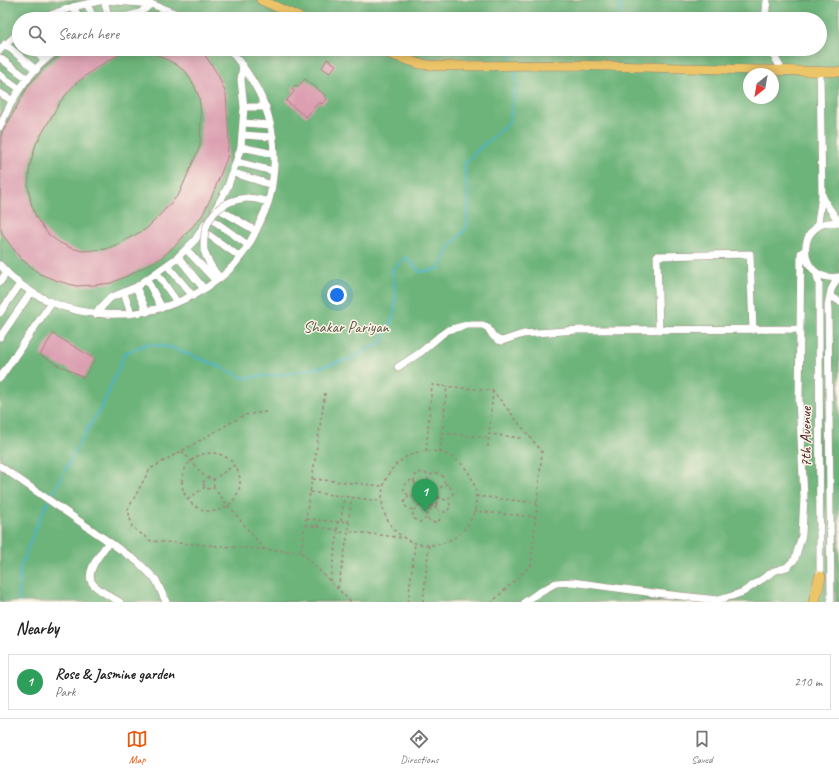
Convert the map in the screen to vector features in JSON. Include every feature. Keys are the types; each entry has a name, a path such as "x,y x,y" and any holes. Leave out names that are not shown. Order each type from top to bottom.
{"highway":[{"path":"814,602 820,577"}],"main road":[{"path":"261,0 288,12"},
{"path":"396,56 420,64 439,66 570,65 839,72"}],"street":[{"path":"104,0 107,12"},
{"path":"58,12 104,0 151,4 172,12"},
{"path":"766,12 767,0"},
{"path":"87,4 91,12"},
{"path":"141,12 151,4"},
{"path":"73,7 76,12"},
{"path":"12,39 3,47 12,53"},
{"path":"16,56 36,70"},
{"path":"40,56 44,60"},
{"path":"1,123 3,109 13,101 20,89 48,56"},
{"path":"0,266 20,284 50,303 68,309 95,314 131,314 148,312 193,296 218,279 240,257 248,245 256,231 268,202 272,185 274,154 273,137 266,107 252,78 236,56"},
{"path":"774,56 782,70"},
{"path":"0,58 28,79"},
{"path":"95,314 110,298 124,293 147,280 178,257 202,230 217,208 234,173 241,147 244,107 241,80 243,65"},
{"path":"820,72 822,195 818,223 808,238 805,250 808,262 816,272 825,276 839,277"},
{"path":"0,76 20,89"},
{"path":"0,93 13,101"},
{"path":"244,107 266,107"},
{"path":"243,124 271,125"},
{"path":"243,134 273,137"},
{"path":"241,147 274,154"},
{"path":"237,162 273,171"},
{"path":"234,173 272,185"},
{"path":"822,195 827,206 839,223"},
{"path":"218,279 206,259 203,240 204,231 213,214 228,202 238,199 257,199 268,202"},
{"path":"217,208 256,231"},
{"path":"210,218 248,245"},
{"path":"816,228 824,224 839,223"},
{"path":"202,230 240,257"},
{"path":"186,249 218,279"},
{"path":"525,602 538,593 556,584 572,582 718,600 743,592 774,572 787,567 795,559 802,534 804,497 800,400 800,329 801,254 805,250"},
{"path":"659,330 657,256 750,254 752,330"},
{"path":"178,257 204,289"},
{"path":"167,265 193,296"},
{"name":"7th Avenue","path":"816,272 819,284 820,602"},
{"path":"0,282 6,273"},
{"path":"157,273 177,302"},
{"name":"7th Avenue","path":"831,602 828,305 830,296 839,277"},
{"path":"147,280 162,308"},
{"path":"0,313 20,284"},
{"path":"136,286 148,312"},
{"path":"0,337 31,292"},
{"path":"124,293 131,314"},
{"path":"830,296 839,301"},
{"path":"0,378 50,303"},
{"path":"398,367 411,360 444,333 467,325 483,325 488,328 493,336 502,341 523,334 578,330 800,329"},
{"path":"0,466 148,570 156,580 163,601"},
{"path":"109,542 90,570 89,578 93,584 120,602"}],"path":[{"path":"426,451 432,385 493,391 542,452 531,566 492,602"},
{"path":"440,452 447,386"},
{"path":"488,447 493,391"},
{"path":"301,552 325,393"},
{"path":"266,412 244,415 150,469 128,509 132,527 151,541 301,552 351,602"},
{"path":"442,433 489,438"},
{"path":"489,434 521,438"},
{"path":"431,450 448,454 461,463 471,476 476,492 474,511 470,522 460,534 448,542 433,545 415,543 404,538 392,529 385,516 381,501 382,486 389,471 400,459 415,452 426,451 431,450"},
{"path":"182,451 206,478 211,478 213,480"},
{"path":"208,453 218,454 227,458 234,465 240,482 235,498 228,504 221,509 203,509 195,506 188,499 182,484 183,475 191,461 199,455 208,453"},
{"path":"213,480 234,465"},
{"path":"414,482 414,477 420,472 426,473 429,477"},
{"path":"429,477 436,473 441,475 444,479 443,485 438,489 428,487 420,488 411,480 404,485 404,491 409,496 438,499"},
{"path":"416,497 428,484 429,477"},
{"path":"205,487 204,482 206,478"},
{"path":"312,479 382,486"},
{"path":"213,480 213,487 264,550"},
{"path":"428,484 441,498 450,503 449,510 445,513 440,512"},
{"path":"443,485 448,485 453,491 447,500"},
{"path":"188,499 205,487 213,487"},
{"path":"427,508 428,487"},
{"path":"419,493 420,488"},
{"path":"427,518 431,522 436,522 441,518 440,512 436,508 438,489"},
{"path":"310,492 381,501"},
{"path":"341,521 344,496"},
{"path":"409,496 405,499 404,504 409,510 414,510"},
{"path":"476,496 537,503"},
{"path":"416,497 418,506"},
{"path":"338,589 350,524 348,522 352,498"},
{"path":"427,518 420,522 414,518 412,511 418,506 427,508 432,506 441,498"},
{"path":"418,502 427,509 428,512"},
{"path":"427,518 430,509 436,508"},
{"path":"474,511 536,517"},
{"path":"306,519 348,522"},
{"path":"317,527 319,520"},
{"path":"330,581 338,531 338,522"},
{"path":"305,525 338,531 404,538"},
{"path":"408,602 415,543"},
{"path":"423,602 429,545"}],"green space":[{"name":"Shakar Pariyan","path":"0,0 839,0 839,602 0,602"}],"building":[{"path":"59,56 116,56 96,68 75,84 60,102 36,144 30,165 28,186 31,203 36,217 48,234 60,243 83,251 106,249 146,229 179,194 200,146 201,115 199,97 194,85 186,72 160,56 206,56 218,75 226,94 229,139 227,158 212,196 202,216 175,246 161,258 111,283 76,286 40,274 21,259 2,234 0,227 1,135 28,86 44,68"},
{"path":"327,59 336,65 330,73 322,68"},
{"path":"305,79 325,95 324,96 327,99 322,104 319,102 306,117 286,101 294,92 292,89 295,85 298,87"},
{"path":"53,334 95,359 84,378 40,355"}],"waterway":[{"path":"620,0 620,12"},
{"path":"19,602 20,569 40,517 90,425 102,407 125,353 147,344 170,347 244,378 287,374 321,367 353,358 382,342 394,315 396,295 392,270 406,257 420,272 439,269 452,244 467,228 469,199 464,164 509,123 517,82 515,72"}],"place":[{"name":"Rose & Jasmine garden","path":"425,512"}]}
